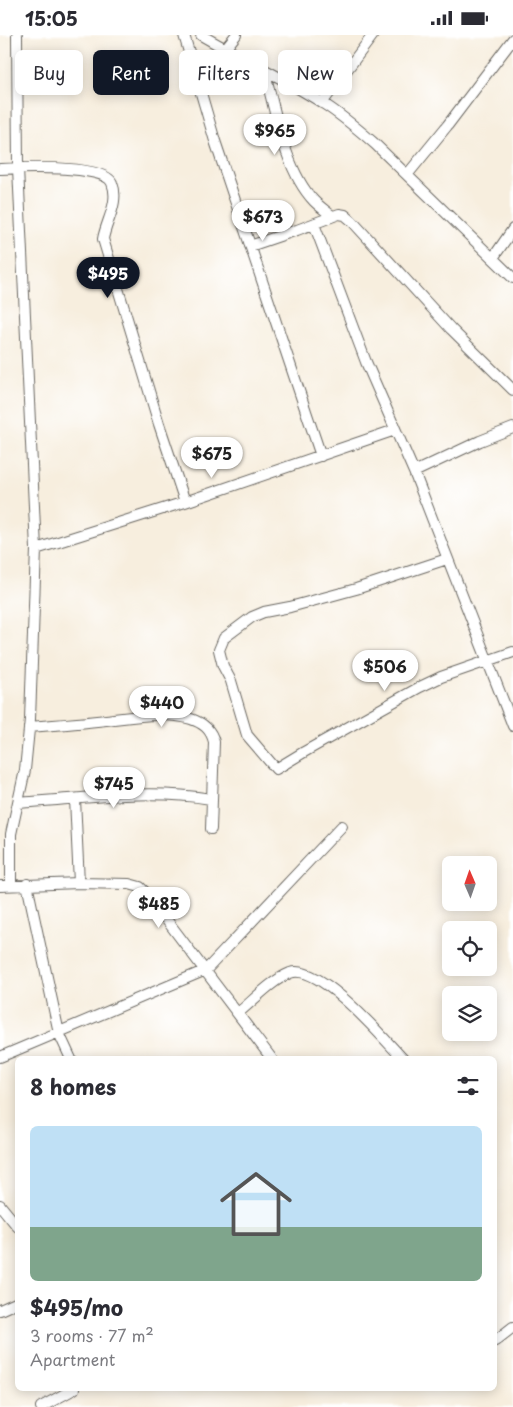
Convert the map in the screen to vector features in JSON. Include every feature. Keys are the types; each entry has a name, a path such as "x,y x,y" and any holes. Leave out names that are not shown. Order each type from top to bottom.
{"street":[{"path":"18,35 18,168 36,549 30,727 25,771 11,835 5,885 79,883 129,884 140,887 148,893 270,1056"},
{"path":"184,35 216,141 321,456"},
{"path":"200,35 225,49 236,35"},
{"path":"322,103 372,35"},
{"path":"407,175 513,39"},
{"path":"268,71 322,103 357,129 513,278"},
{"path":"268,84 293,169 314,201 332,216"},
{"path":"0,169 51,168 100,173 108,177 112,183 114,194 112,209 103,239 159,424 185,502"},
{"path":"250,245 314,224 339,213 345,215 451,329 513,390"},
{"path":"314,224 366,361 414,473 513,726"},
{"path":"493,258 513,229"},
{"path":"414,473 480,441 513,428"},
{"path":"36,549 185,502 395,430"},
{"path":"447,559 356,589 264,612 252,617 224,639 219,650 223,666 231,681 247,735 276,769 420,687 441,677 513,652"},
{"path":"30,727 164,715 199,722 208,728 214,742 211,829"},
{"path":"18,803 149,794 211,799"},
{"path":"75,799 79,883"},
{"path":"0,1057 206,970 342,826"},
{"path":"27,884 59,1033 70,1056"},
{"path":"238,1013 276,981 290,973 300,971 316,978 344,999 370,1022 400,1056"},
{"path":"0,1205 15,1223"},
{"path":"0,1310 15,1302"},
{"path":"497,1339 513,1327"},
{"path":"41,1407 70,1391"}]}
